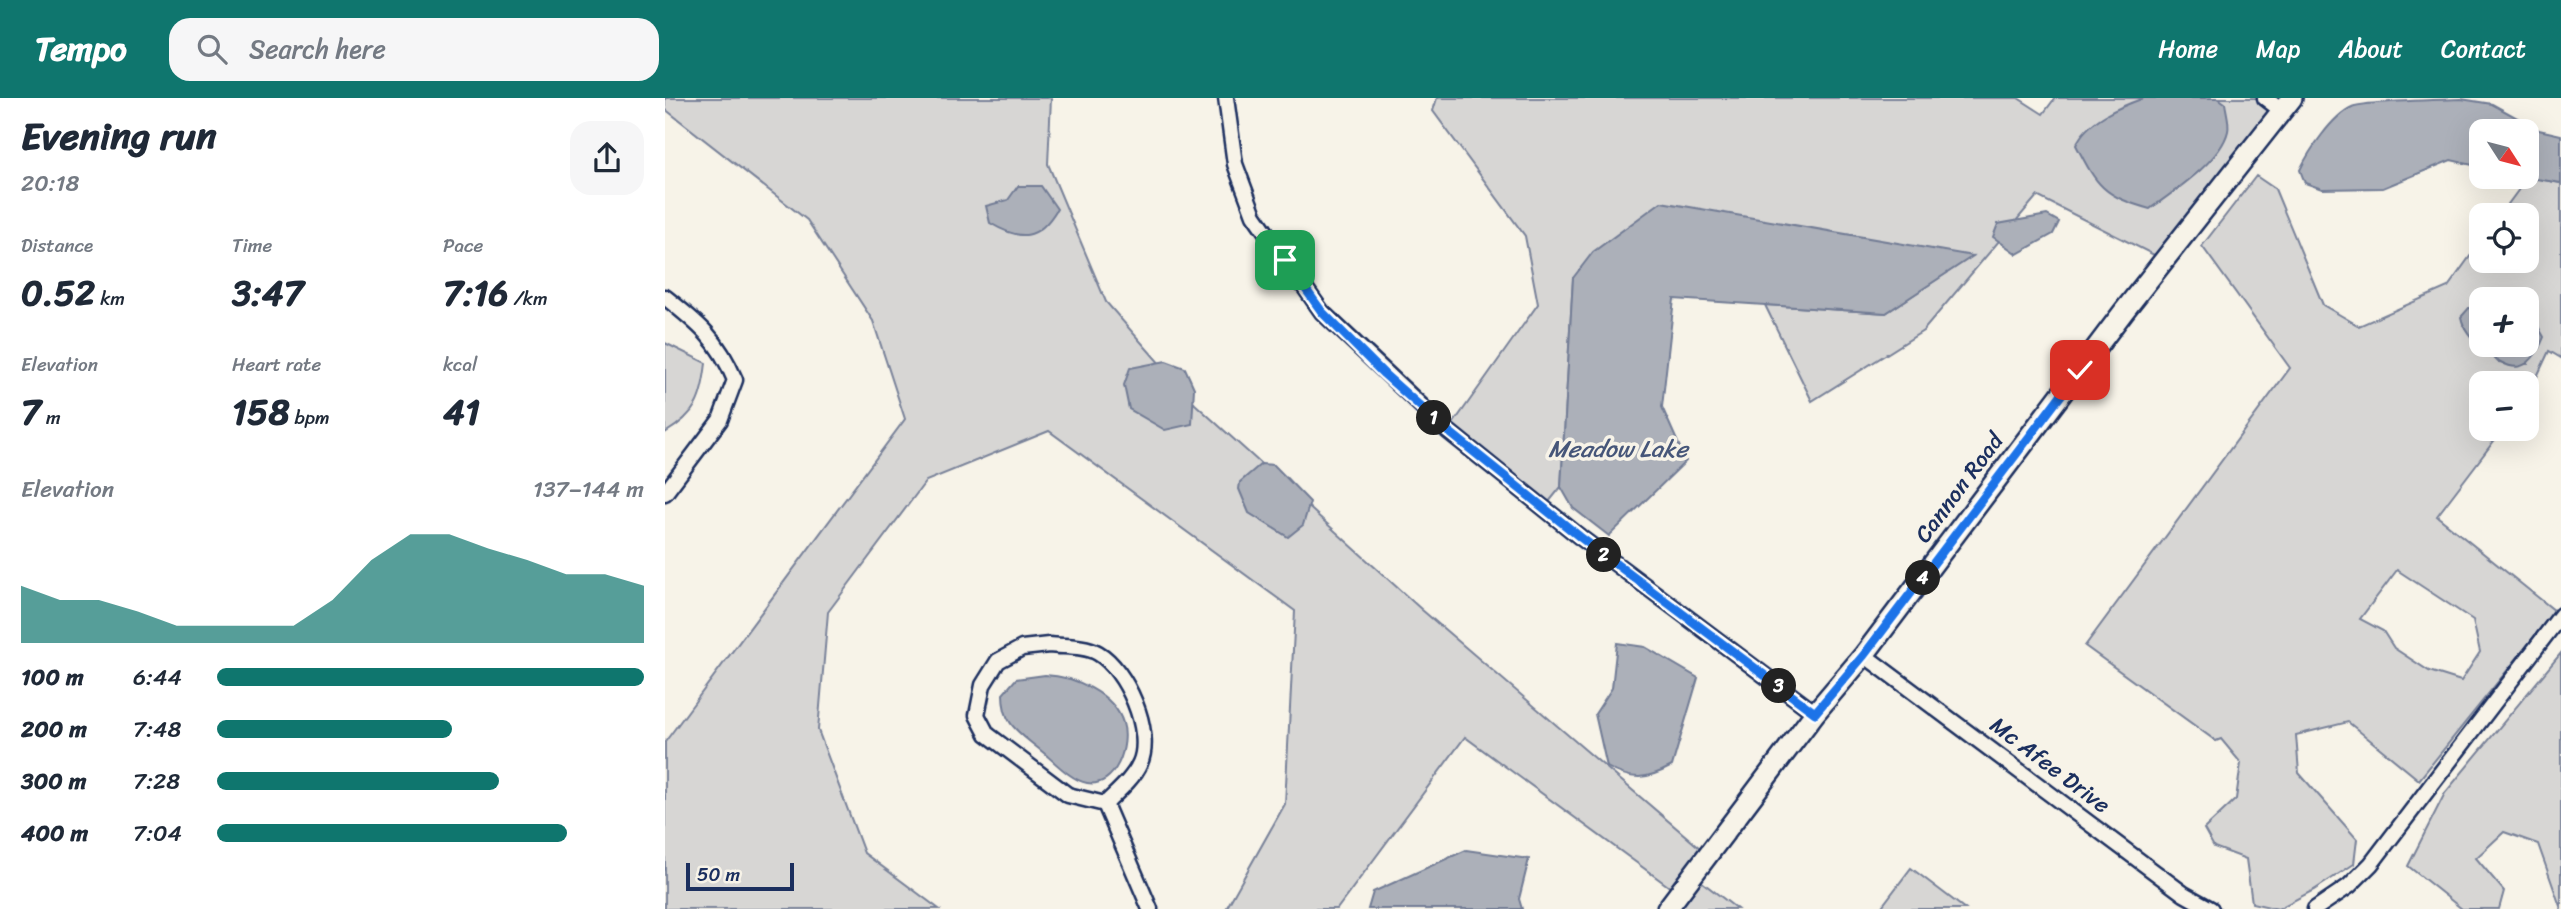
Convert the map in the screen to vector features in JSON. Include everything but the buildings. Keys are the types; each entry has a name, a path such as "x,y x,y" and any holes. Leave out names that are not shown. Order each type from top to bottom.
{"main road":[{"name":"Cannon Road","path":"1668,909 1815,713 1864,655 2124,312 2287,105"}],"street":[{"path":"1226,98 1235,164 1254,215 1322,312 1384,374 1470,449 1580,537 1815,713"},
{"path":"2265,98 2287,105"},
{"path":"665,297 703,327 723,352 735,380 720,420 665,493"},
{"path":"2315,909 2349,886 2371,864 2561,615"},
{"path":"1049,645 1095,651 1117,667 1139,716 1144,740 1141,762 1105,804 1068,795 987,734 977,715 982,685 997,661 1022,648 1049,645"},
{"name":"Mc Afee Drive","path":"1864,655 2184,894 2211,909"},
{"path":"1105,804 1150,909"}],"shaded area":[{"path":"665,98 1051,98 1048,164 1106,302 1195,404 1422,610 1708,855 1693,875 1737,909 1668,909 1679,894 1465,737 1337,909 1226,909 1285,804 1295,611 1049,431 926,481 828,612 818,730 864,853 939,909 665,909 665,742 905,419 873,321 807,220 665,109"},
{"path":"1437,98 2018,98 2043,114 2055,98 2292,98 2164,260 2037,196 1923,331 1812,401 1765,305 1886,313 1972,256 1573,278 1561,487 1544,508 1448,431 1538,304 1525,236 1433,111"},
{"path":"2256,176 2275,189 2323,305 2359,326 2448,287 2469,258 2469,273 2539,273 2539,203 2509,203 2519,189 2539,189 2539,179 2561,183 2561,358 2549,351 2539,372 2469,371 2469,441 2494,441 2437,516 2555,611 2419,780 2348,722 2296,735 2299,773 2357,839 2354,864 2278,909 2252,903 2246,859 2214,847 2204,829 2236,799 2241,763 2221,739 2216,741 2085,646 2290,368 2202,246","holes":["2397,570 2473,620 2480,652 2461,681 2429,671 2394,648 2383,631 2360,619"]},
{"path":"665,343 706,363 696,404 684,419 665,433"},
{"path":"2561,653 2561,909 2538,844 2504,832 2476,858 2504,891 2499,909 2462,909 2408,866 2445,793"},
{"path":"1911,868 1965,909 1880,909"}],"water":[{"path":"2144,98 2218,98 2225,103 2229,124 2224,142 2206,164 2150,209 2122,199 2103,188 2076,145 2081,136 2096,122 2114,110"},
{"path":"2461,99 2492,104 2519,119 2469,119 2469,164 2451,160 2383,188 2322,189 2305,183 2300,170 2309,153 2337,118 2352,107 2387,102"},
{"path":"2539,130 2561,135 2561,183 2539,179"},
{"path":"1018,186 1041,186 1057,209 1043,227 1028,235 1010,233 990,223 986,206 1008,200"},
{"name":"Meadow Lake","path":"1661,202 1973,256 1886,313 1674,299 1662,407 1686,461 1609,536 1573,508 1561,487 1573,278 1593,252"},
{"path":"2047,215 2059,222 2053,234 2017,254 1993,237 1998,224"},
{"path":"2469,308 2469,334 2464,326 2461,317"},
{"path":"2539,328 2544,337 2539,347"},
{"path":"2493,357 2533,357 2518,367 2502,363"},
{"path":"1166,361 1185,368 1194,388 1192,424 1165,430 1129,409 1124,385 1130,368"},
{"path":"1261,464 1274,465 1310,502 1303,525 1288,537 1249,513 1239,489 1240,482"},
{"path":"1617,643 1645,647 1698,678 1672,766 1647,776 1632,777 1607,767 1595,714 1612,688"},
{"path":"1045,675 1068,679 1091,688 1118,712 1125,732 1124,742 1119,763 1106,779 1087,783 1074,778 1018,732 1009,720 1003,694 1016,679"},
{"path":"1466,850 1529,859 1519,899 1522,909 1368,909 1373,892"}],"route":[{"path":"1285,260 1322,312 1384,374 1448,431 1580,537 1815,713 1864,655 2080,370"}]}
